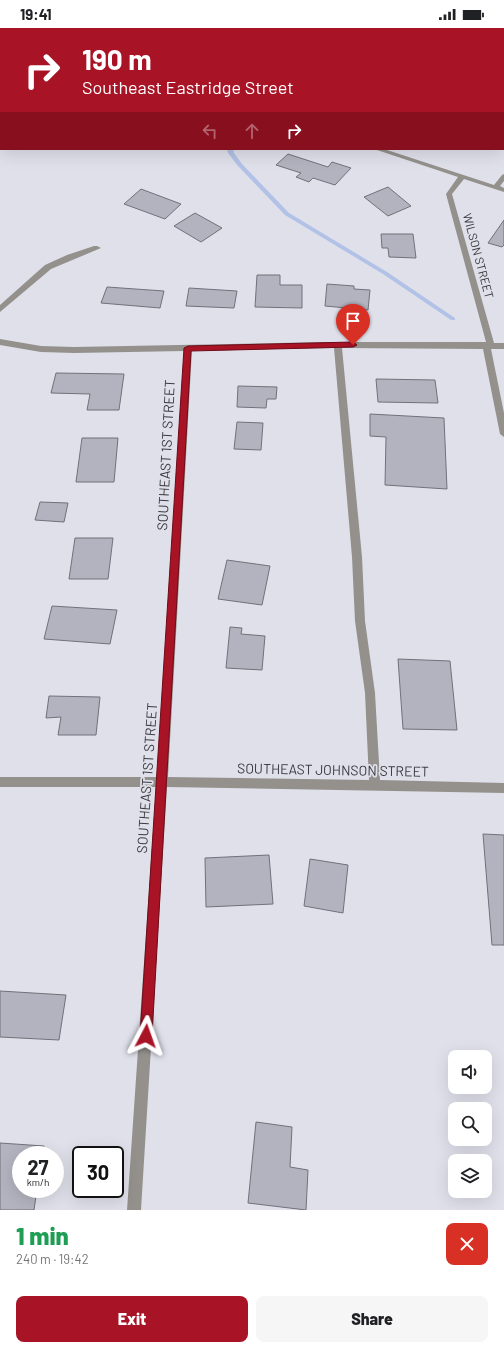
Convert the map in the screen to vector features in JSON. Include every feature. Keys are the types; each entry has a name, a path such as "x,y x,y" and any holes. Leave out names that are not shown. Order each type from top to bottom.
{"street":[{"path":"381,150 504,190"},
{"name":"WILSON STREET","path":"463,176 449,194 488,345 504,434"},
{"path":"496,187 504,176"},
{"path":"0,310 48,267 70,257 97,248"},
{"path":"0,342 41,349 338,345 504,346"},
{"path":"338,345 357,557 360,621 370,693 375,785"},
{"name":"SOUTHEAST 1ST STREET","path":"134,1210 188,348"},
{"name":"SOUTHEAST JOHNSON STREET","path":"0,782 162,782 504,788"}],"building":[{"path":"288,154 328,167 332,162 351,168 335,185 313,178 309,182 296,177 301,173 276,165"},
{"path":"388,187 411,206 388,216 364,197"},
{"path":"141,189 181,204 165,219 124,204"},
{"path":"195,213 222,228 201,242 174,226"},
{"path":"504,220 504,245 502,247 488,243"},
{"path":"381,234 413,234 416,258 389,257 388,248 382,248"},
{"path":"257,275 280,275 280,285 302,285 302,308 255,307"},
{"path":"327,284 354,286 354,289 370,290 368,310 325,306"},
{"path":"107,287 164,291 160,308 101,303"},
{"path":"189,288 237,291 234,308 186,306"},
{"path":"56,373 124,374 119,410 87,410 90,394 51,393"},
{"path":"376,379 435,380 438,403 378,402"},
{"path":"238,386 277,387 276,399 267,399 266,408 237,407"},
{"path":"370,414 444,418 447,489 385,485 386,437 370,436"},
{"path":"237,422 263,423 261,450 234,449"},
{"path":"82,438 118,438 114,482 76,482"},
{"path":"40,502 68,503 64,522 35,520"},
{"path":"75,538 113,538 108,579 69,579"},
{"path":"227,560 270,566 262,605 218,599"},
{"path":"52,606 117,610 110,644 44,639"},
{"path":"230,627 242,628 241,634 265,636 262,670 226,668"},
{"path":"398,659 450,661 457,730 403,729"},
{"path":"49,696 100,697 96,735 58,735 61,717 46,718"},
{"path":"483,834 504,835 504,945 492,945"},
{"path":"269,855 273,904 206,907 205,858"},
{"path":"310,859 348,865 343,913 304,906"},
{"path":"0,991 66,995 59,1040 0,1037"},
{"path":"256,1122 292,1127 290,1167 308,1170 306,1210 248,1203"},
{"path":"0,1143 44,1146 12,1146 12,1198 36,1198 34,1210 0,1210"}],"waterway":[{"path":"230,150 240,165 287,214 385,273 453,319"}],"route":[{"path":"146,1036 188,348 353,345"}]}
